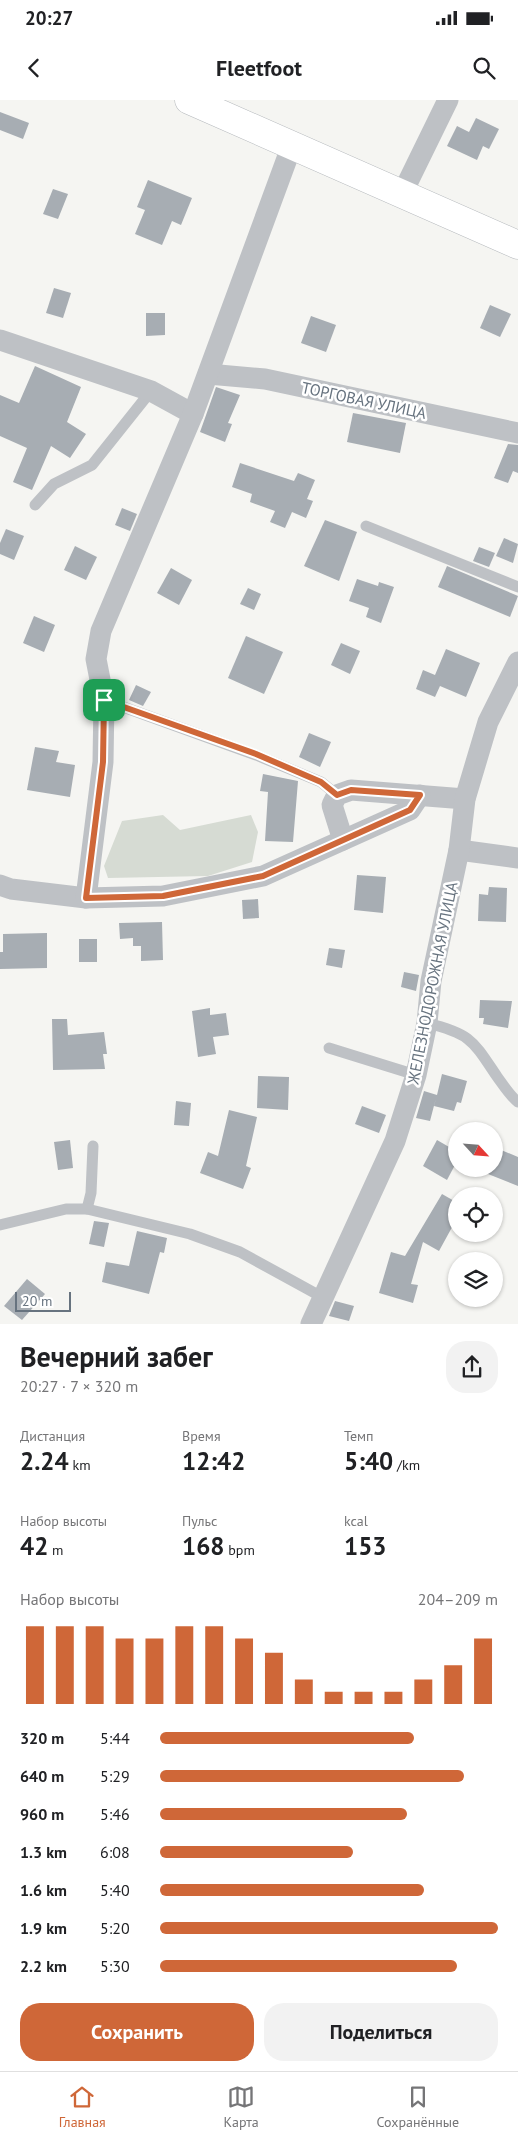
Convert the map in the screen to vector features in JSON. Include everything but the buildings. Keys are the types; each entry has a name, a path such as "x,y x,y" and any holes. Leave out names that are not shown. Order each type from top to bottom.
{"main road":[{"path":"189,100 518,245"}],"street":[{"path":"402,194 448,100"},
{"path":"86,898 103,762 104,700 96,659 101,631 193,414 292,145"},
{"path":"0,340 152,391 193,414"},
{"name":"ТОРГОВАЯ УЛИЦА","path":"208,374 265,379 518,433"},
{"name":"ЖЕЛЕЗНОДОРОЖНАЯ УЛИЦА","path":"311,1324 395,1141 416,1075 427,1023 431,981 459,850 465,799 488,722 518,662"},
{"path":"342,840 332,805 337,795 351,790 465,799"},
{"path":"0,885 11,889 86,898 163,896 263,876 410,810 420,795"},
{"path":"459,850 518,858"}],"lane":[{"path":"35,505 54,484 92,465 152,391"},
{"path":"366,526 518,587"},
{"path":"104,700 256,754 321,782 337,795"},
{"path":"427,1023 455,1030 474,1042 508,1092 518,1102"},
{"path":"329,1048 416,1075"},
{"path":"87,1209 91,1193 93,1146"},
{"path":"0,1224 66,1209 87,1209 190,1234 240,1252 322,1297"}],"shaded area":[{"path":"163,815 180,830 251,815 258,832 252,862 208,876 108,878 104,866 122,821"}],"route":[{"path":"104,700 256,754 321,782 337,795 351,790 420,795 410,810 263,876 163,896 86,898 103,762 104,700"}]}
